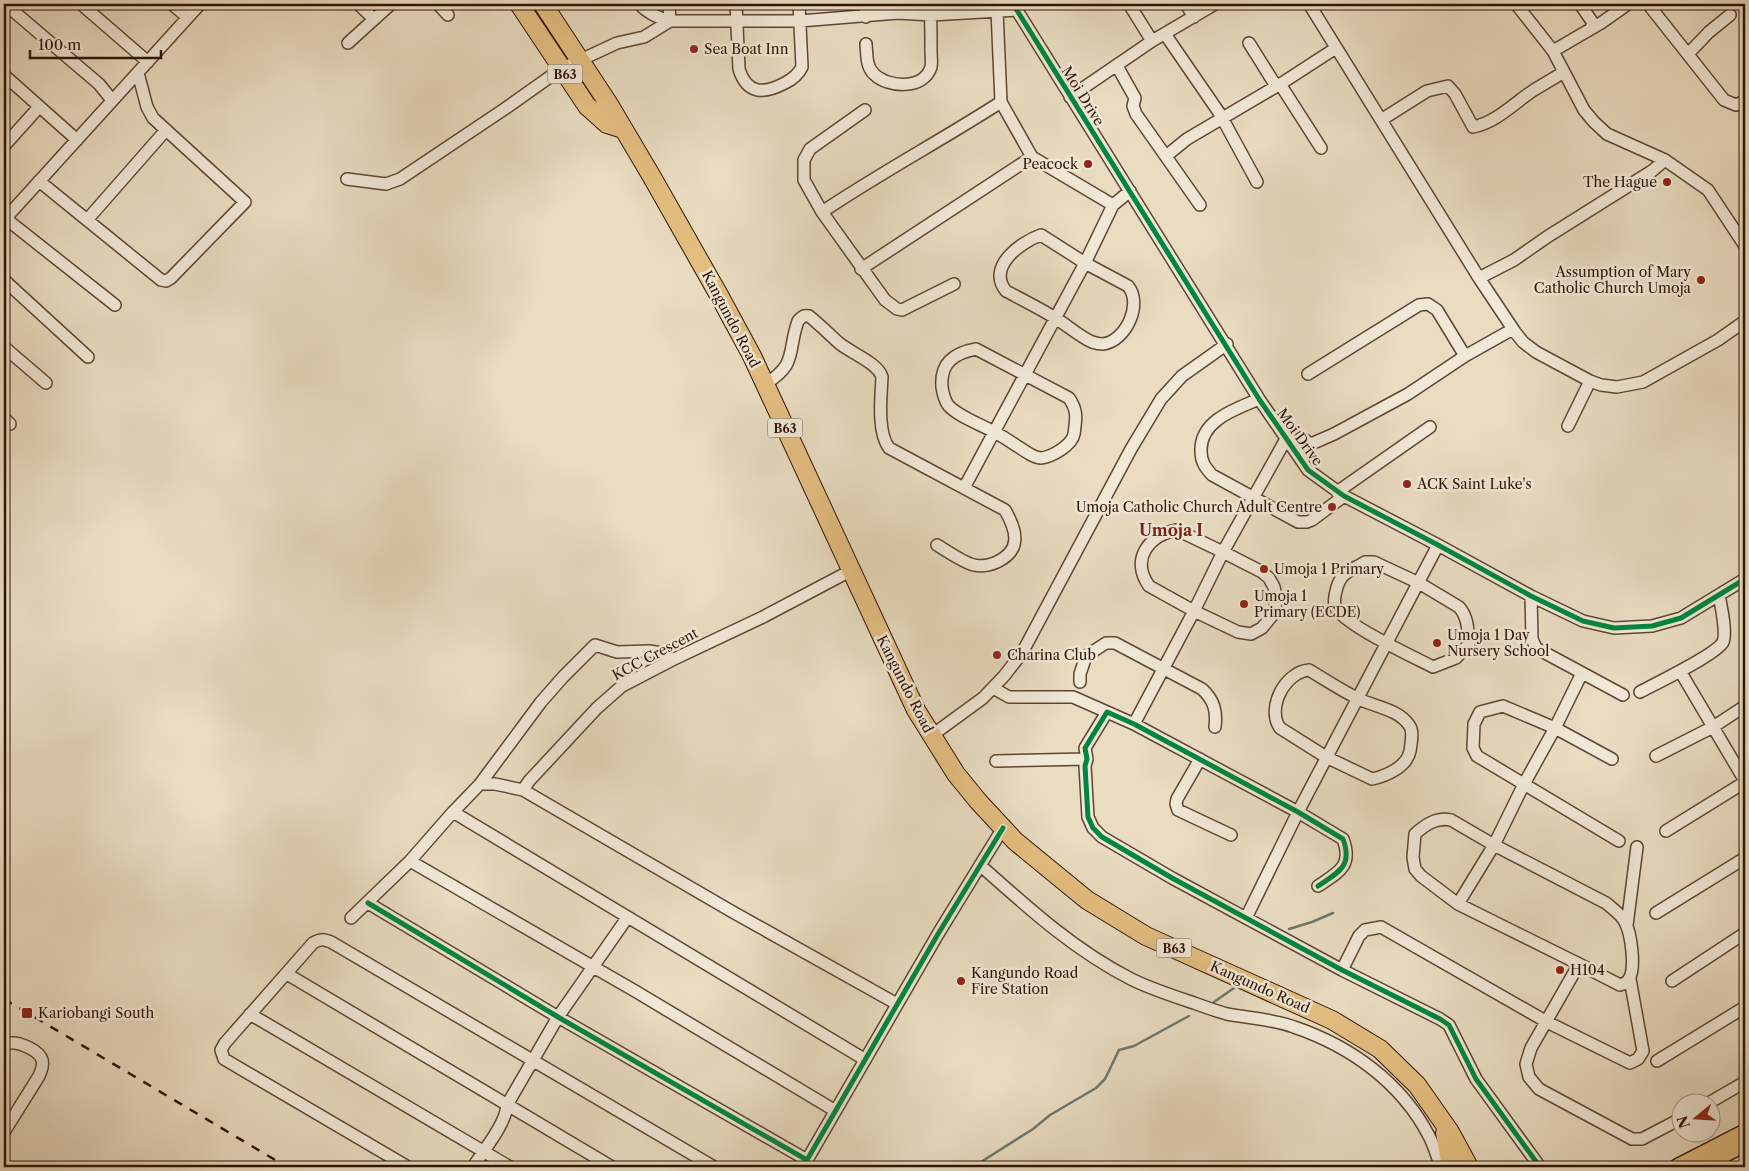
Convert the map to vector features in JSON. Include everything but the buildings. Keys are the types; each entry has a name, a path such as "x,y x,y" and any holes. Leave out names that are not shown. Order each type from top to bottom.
{"highway":[{"name":"B63","path":"519,4 587,106 607,124 623,130"},
{"name":"Kangundo Road","path":"543,4 580,59 652,177 717,291 764,384 916,710 956,774 1002,828 1040,863 1086,900 1146,936 1332,1020 1380,1049 1417,1085 1450,1132 1469,1167"},
{"path":"1442,1123 1451,1167"}],"main road":[{"path":"1677,1167 1745,1132"},
{"path":"1699,1167 1745,1144"}],"street":[{"path":"5,4 99,84 112,100"},
{"path":"81,4 148,62"},
{"path":"172,4 188,17"},
{"path":"115,305 4,219 200,4"},
{"path":"358,4 374,19"},
{"path":"348,43 391,4"},
{"path":"438,4 448,14"},
{"path":"639,4 648,13 660,19 670,21 737,22 866,17 930,9 998,11 1015,7"},
{"path":"670,4 670,21"},
{"path":"736,4 739,69 742,79 749,86 757,90 766,91 772,90 788,81 799,73 802,67 799,4"},
{"path":"865,4 866,17"},
{"path":"1129,4 1152,41"},
{"path":"1186,4 1194,17"},
{"path":"1070,96 1152,41 1215,4"},
{"path":"1516,4 1553,51 1584,110 1594,122 1607,134 1665,160 1708,190 1745,246"},
{"path":"1580,4 1593,23 1591,28"},
{"path":"1553,51 1628,4"},
{"path":"1648,4 1724,100 1736,105 1745,101"},
{"name":"Moi Drive","path":"1015,7 1227,344 1259,399 1308,470 1340,494 1531,596 1583,621 1614,628 1652,626 1681,618 1745,579"},
{"path":"1311,7 1479,278 1523,342 1536,352 1590,381 1601,385 1617,387 1643,382 1718,340 1745,321"},
{"path":"866,44 869,67 873,74 889,83 901,85 923,77 931,66 930,9"},
{"path":"998,11 1001,102 1032,157 1113,205"},
{"path":"1688,54 1709,32 1730,15"},
{"path":"347,179 386,184 400,179 561,69 617,43 644,37 670,21"},
{"path":"1165,34 1220,114 1257,182"},
{"path":"1249,42 1322,148"},
{"path":"1166,156 1221,118 1336,48"},
{"path":"1117,66 1135,98 1133,106 1136,114 1200,205"},
{"path":"1381,120 1427,91 1448,86 1473,127 1483,125 1564,72"},
{"path":"39,181 161,280 166,281 172,278 245,202 150,113 138,73"},
{"path":"4,75 77,140"},
{"path":"822,212 1001,102"},
{"path":"4,146 39,107"},
{"path":"865,110 810,149 804,160 804,180 822,212 861,269 885,300 897,309 902,310 954,284"},
{"path":"87,220 166,130"},
{"path":"861,269 1032,157"},
{"path":"1479,278 1514,260 1652,171 1665,160"},
{"path":"964,488 1085,262 1113,205 1130,191"},
{"path":"1041,235 1132,290 1133,307 1130,323 1121,334 1110,342 1102,344 1092,342 1055,318 1006,291 1001,282 1001,274 1009,254 1041,235"},
{"path":"4,280 88,357"},
{"path":"1308,374 1419,306 1426,304 1437,310 1465,356"},
{"path":"764,384 778,376 787,365 798,321 802,316 809,316 840,344 880,372 882,378 881,416 883,441 889,448 1005,510 1011,519 1016,535 1014,546 1007,557 989,565 973,565 936,545"},
{"path":"1134,724 1194,612 1223,552 1253,498 1288,442 1302,438 1311,444 1334,434 1408,394 1465,356 1513,329"},
{"path":"931,736 983,698 1022,652 1131,449 1161,399 1182,376 1227,344"},
{"path":"4,347 46,383"},
{"path":"976,349 1069,398 1076,407 1076,424 1073,439 1051,455 1040,458 1032,455 995,432 952,409 943,396 942,380 944,368 952,359 976,349"},
{"path":"1568,426 1590,381"},
{"path":"1259,399 1211,425 1205,432 1201,443 1201,460 1205,468 1212,475 1298,522 1306,522 1319,516 1340,494 1430,427"},
{"path":"1177,530 1262,572 1274,586 1276,596 1275,612 1262,628 1251,634 1238,632 1194,612 1149,586 1144,580 1142,565 1144,549 1154,539 1170,532 1177,530"},
{"path":"1246,918 1326,756 1358,699 1438,545"},
{"path":"1365,562 1374,562 1419,583 1464,612 1469,644 1456,658 1433,667 1386,643 1339,615 1335,606 1336,591 1343,574 1365,562"},
{"name":"KCC Crescent","path":"523,790 529,781 612,693 622,686 763,617 850,571"},
{"path":"1640,692 1680,671 1719,647 1724,636 1719,595"},
{"path":"1531,596 1534,645 1544,653 1623,695"},
{"path":"1080,682 1080,674 1086,656 1106,643 1115,643 1202,689 1209,695 1214,704 1215,727"},
{"path":"351,918 410,861 480,784 541,702 595,645 617,652 649,651 662,654 672,660"},
{"path":"1309,670 1358,699 1401,716 1411,727 1412,740 1409,754 1392,772 1372,779 1326,756 1280,728 1276,722 1277,698 1285,686 1300,671 1309,670"},
{"path":"1666,831 1745,781 1680,671"},
{"path":"1458,904 1494,845 1582,673"},
{"path":"993,688 1009,697 1073,697 1134,724 1337,834 1343,839 1346,846 1347,856 1344,866 1318,886"},
{"path":"1612,759 1555,728 1503,706 1480,712 1474,724 1473,748 1477,756 1619,841"},
{"path":"1656,756 1713,727 1745,706"},
{"path":"1107,712 1085,748 1087,759 1085,766 1088,817 1102,837 1172,878 1342,970 1431,1013 1449,1025 1476,1079 1540,1167"},
{"path":"996,761 1087,759"},
{"path":"1200,759 1177,800 1178,810 1231,835"},
{"path":"480,784 495,784 523,790 731,911 897,1004"},
{"path":"453,812 864,1060"},
{"path":"1627,925 1621,916 1606,903 1494,845 1451,820 1444,819 1427,824 1414,834 1416,870 1421,876 1458,904 1620,985 1626,984 1632,972 1631,945 1627,925 1637,847"},
{"path":"368,903 804,1163 1002,828"},
{"path":"1656,913 1745,858"},
{"path":"410,861 644,996 834,1110"},
{"path":"980,865 1044,921 1089,955 1132,979 1178,998 1224,1013 1292,1026 1330,1041 1353,1055 1381,1075 1405,1100 1430,1137 1441,1167"},
{"path":"473,1167 502,1121 507,1105 558,1016 627,918"},
{"path":"1342,970 1359,936 1365,930 1381,927 1547,1022 1630,1063 1638,1059 1643,1051 1630,979"},
{"path":"1672,980 1745,933"},
{"path":"408,1167 224,1059 221,1050 250,1014 313,943 318,940 324,939 534,1060 714,1167"},
{"path":"1579,964 1531,1048 1526,1064 1529,1077 1539,1089 1632,1139 1642,1139 1672,1123"},
{"path":"286,974 612,1167"},
{"path":"1657,1061 1745,1006"},
{"path":"250,1014 510,1167"},
{"path":"4,1046 11,1043 19,1044 34,1051 43,1062 39,1076 4,1132"},
{"path":"1722,1095 1745,1082"}],"waterway":[{"path":"1289,929 1333,913"},
{"path":"1214,1002 1234,988"},
{"path":"973,1167 1033,1129 1050,1115 1096,1088 1105,1079 1119,1050 1134,1046 1189,1016"}],"railway":[{"path":"4,999 287,1167"}],"cycle path":[{"path":"1013,4 1259,399 1308,470 1344,496 1531,596 1583,621 1614,628 1652,626 1681,618 1745,579"},
{"path":"1318,886 1338,872 1345,862 1346,848 1343,839 1298,812 1134,724 1107,712 1085,748 1087,759 1085,766 1088,817 1093,828 1102,837 1172,878 1342,970 1449,1025 1476,1079 1540,1167"},
{"path":"368,903 558,1017 807,1160 938,934 1003,828"}],"place":[{"name":"Sea Boat Inn","path":"694,49"},
{"name":"Peacock","path":"1088,164"},
{"name":"The Hague","path":"1667,182"},
{"name":"Assumption of Mary Catholic Church Umoja","path":"1701,280"},
{"name":"ACK Saint Luke's","path":"1407,484"},
{"name":"Umoja Catholic Church Adult Centre","path":"1332,507"},
{"name":"Umoja 1 Primary","path":"1264,569"},
{"name":"Umoja 1 Primary (ECDE)","path":"1244,604"},
{"name":"Umoja 1 Day Nursery School","path":"1437,643"},
{"name":"Charina Club","path":"997,655"},
{"name":"H104","path":"1560,970"},
{"name":"Kangundo Road Fire Station","path":"961,981"},
{"name":"Kariobangi South","path":"27,1013"}],"district":[{"name":"Umoja I","path":"1171,530"}]}
